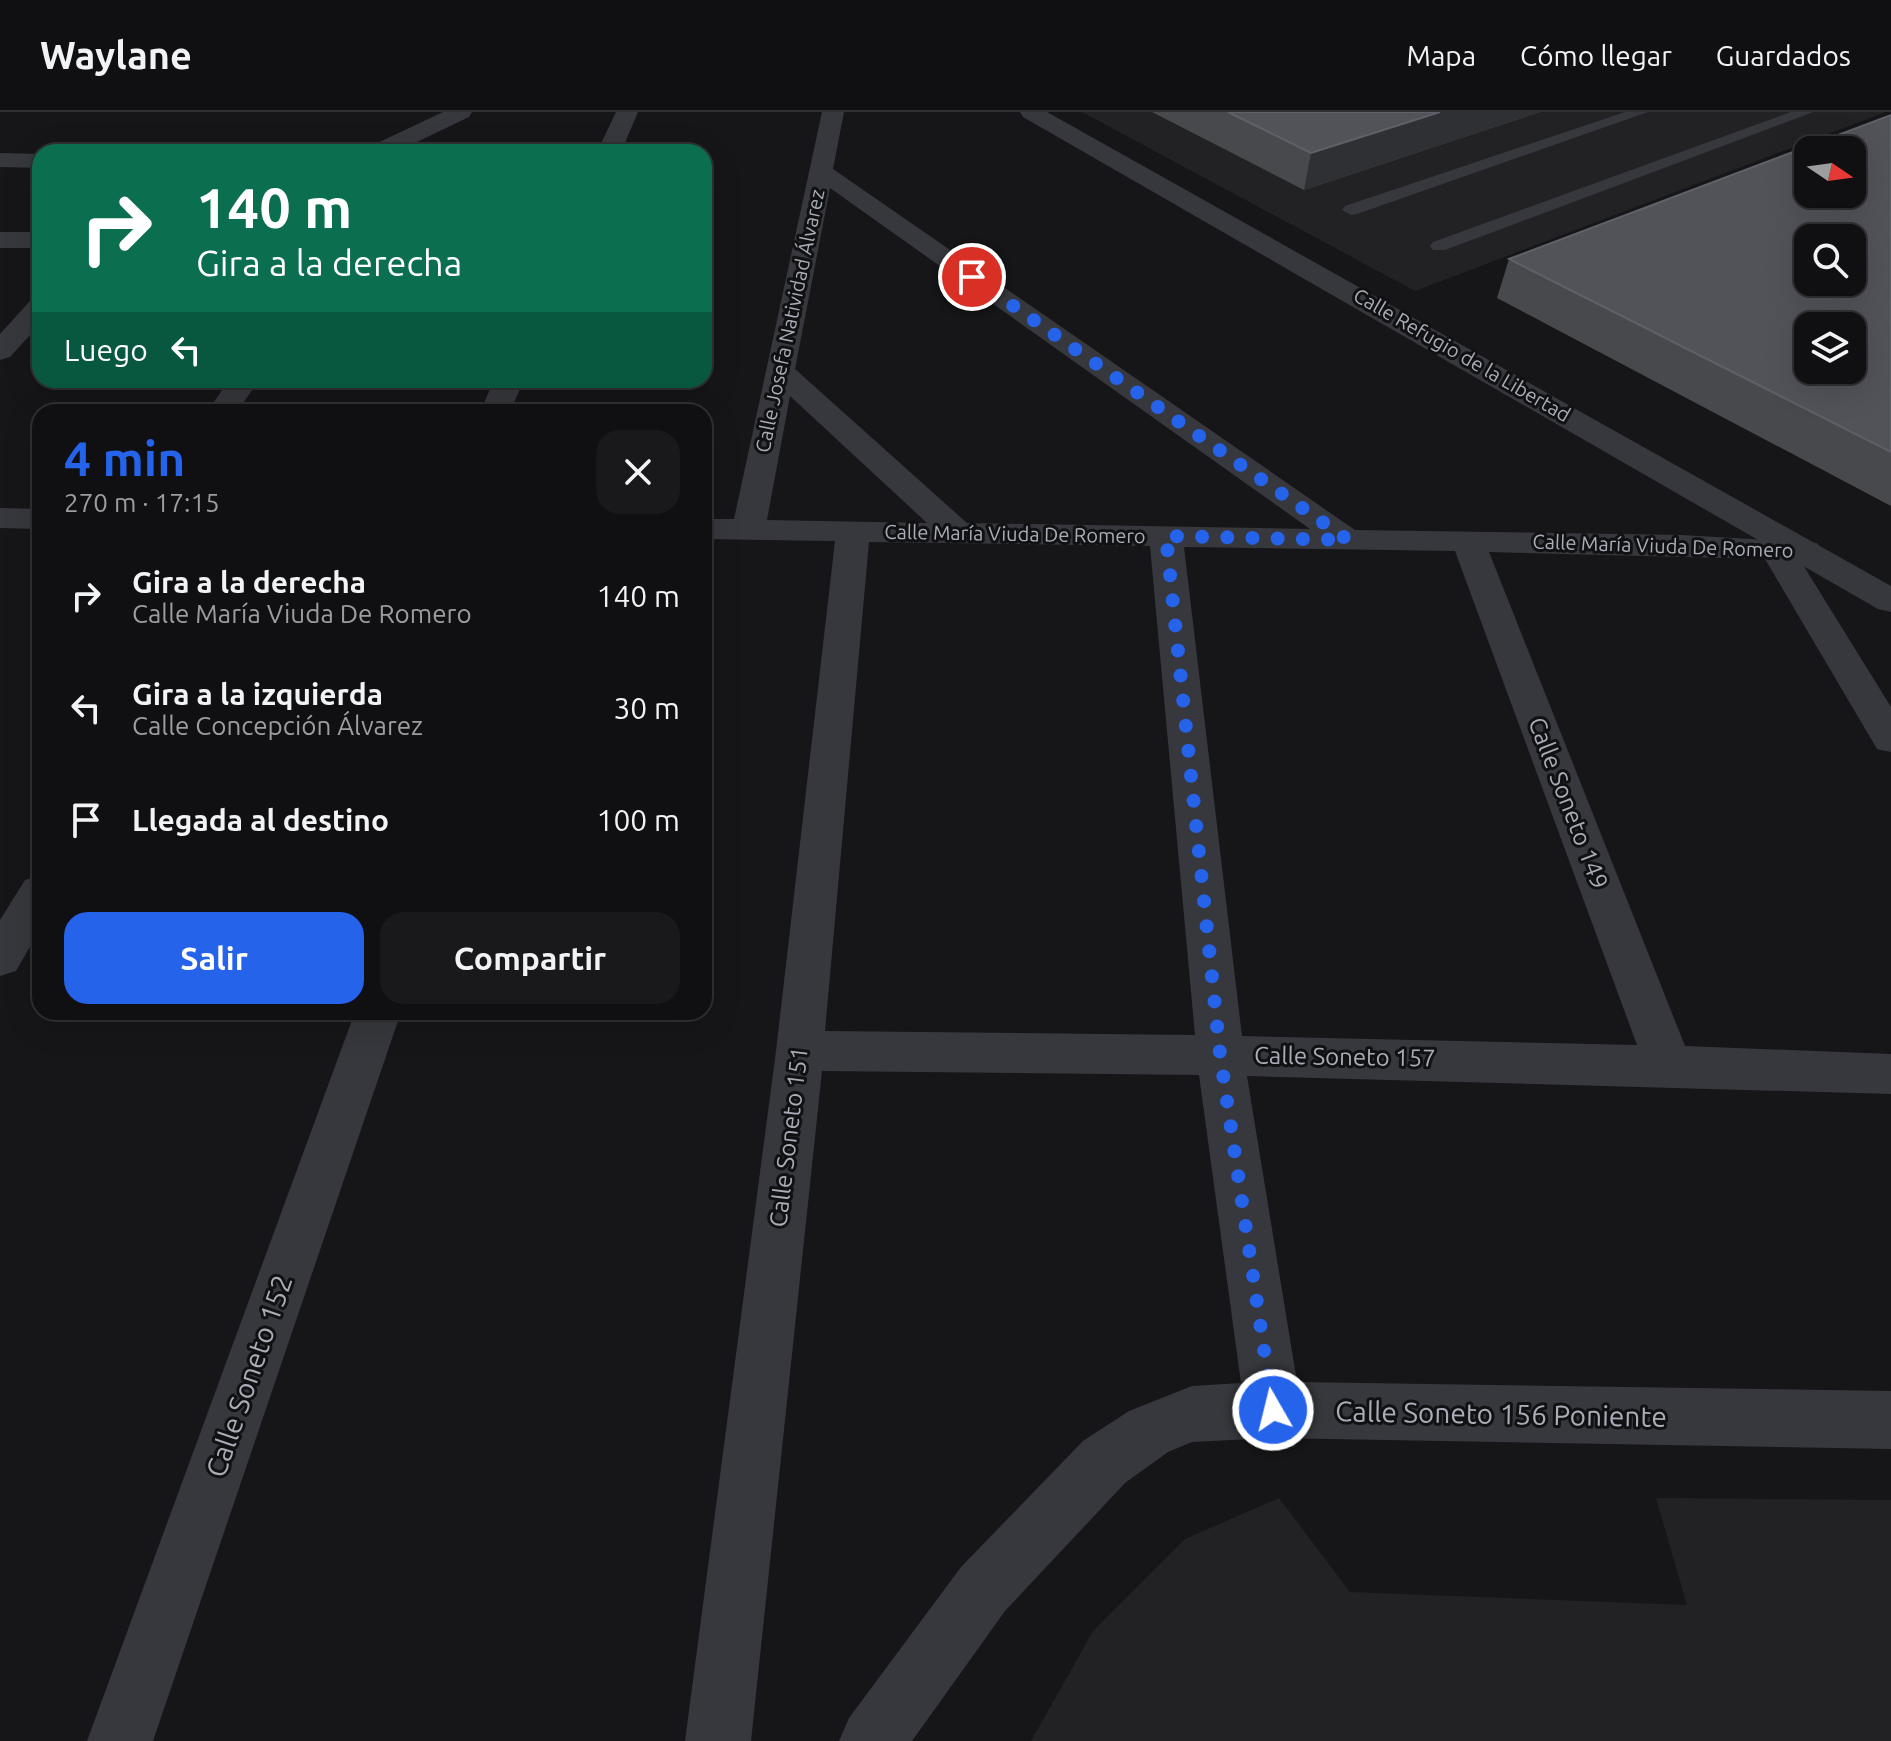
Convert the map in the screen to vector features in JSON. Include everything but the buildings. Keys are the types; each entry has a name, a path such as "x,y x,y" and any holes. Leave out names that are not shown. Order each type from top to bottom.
{"street":[{"path":"404,144 461,112"},
{"path":"613,144 627,112"},
{"name":"Calle Josefa Natividad Álvarez","path":"748,530 833,112"},
{"name":"Calle Refugio de la Libertad","path":"1031,112 1791,549 1891,601"},
{"path":"0,160 32,161"},
{"path":"821,171 1348,540"},
{"path":"0,240 32,240"},
{"path":"0,351 32,316"},
{"path":"780,371 958,533"},
{"path":"0,518 32,519"},
{"name":"Calle María Viuda De Romero","path":"712,529 1791,549"},
{"name":"Calle Soneto 151","path":"718,1741 800,1051 853,531"},
{"path":"1166,536 1220,1054 1273,1410"},
{"name":"Calle Soneto 149","path":"1468,541 1668,1064"},
{"path":"1791,549 1891,739"},
{"path":"0,958 32,905"},
{"name":"Calle Soneto 152","path":"120,1741 375,1020"},
{"name":"Calle Soneto 157","path":"800,1051 1220,1054 1668,1064 1891,1074"},
{"name":"Calle Soneto 156 Poniente","path":"872,1741 983,1589 1104,1462 1149,1431 1192,1414 1273,1410 1891,1420"}],"lane":[{"path":"1351,210 1640,112"},
{"path":"1439,246 1805,112"}],"shaded area":[{"path":"1082,112 1886,112 1823,136 1794,136 1794,147 1415,291"},
{"path":"1279,1498 1350,1592 1687,1605 1656,1498 1891,1500 1891,1741 1031,1741 1093,1631 1185,1539"}],"route":[{"path":"972,277 1348,540 1166,536 1220,1054 1273,1410"}]}
